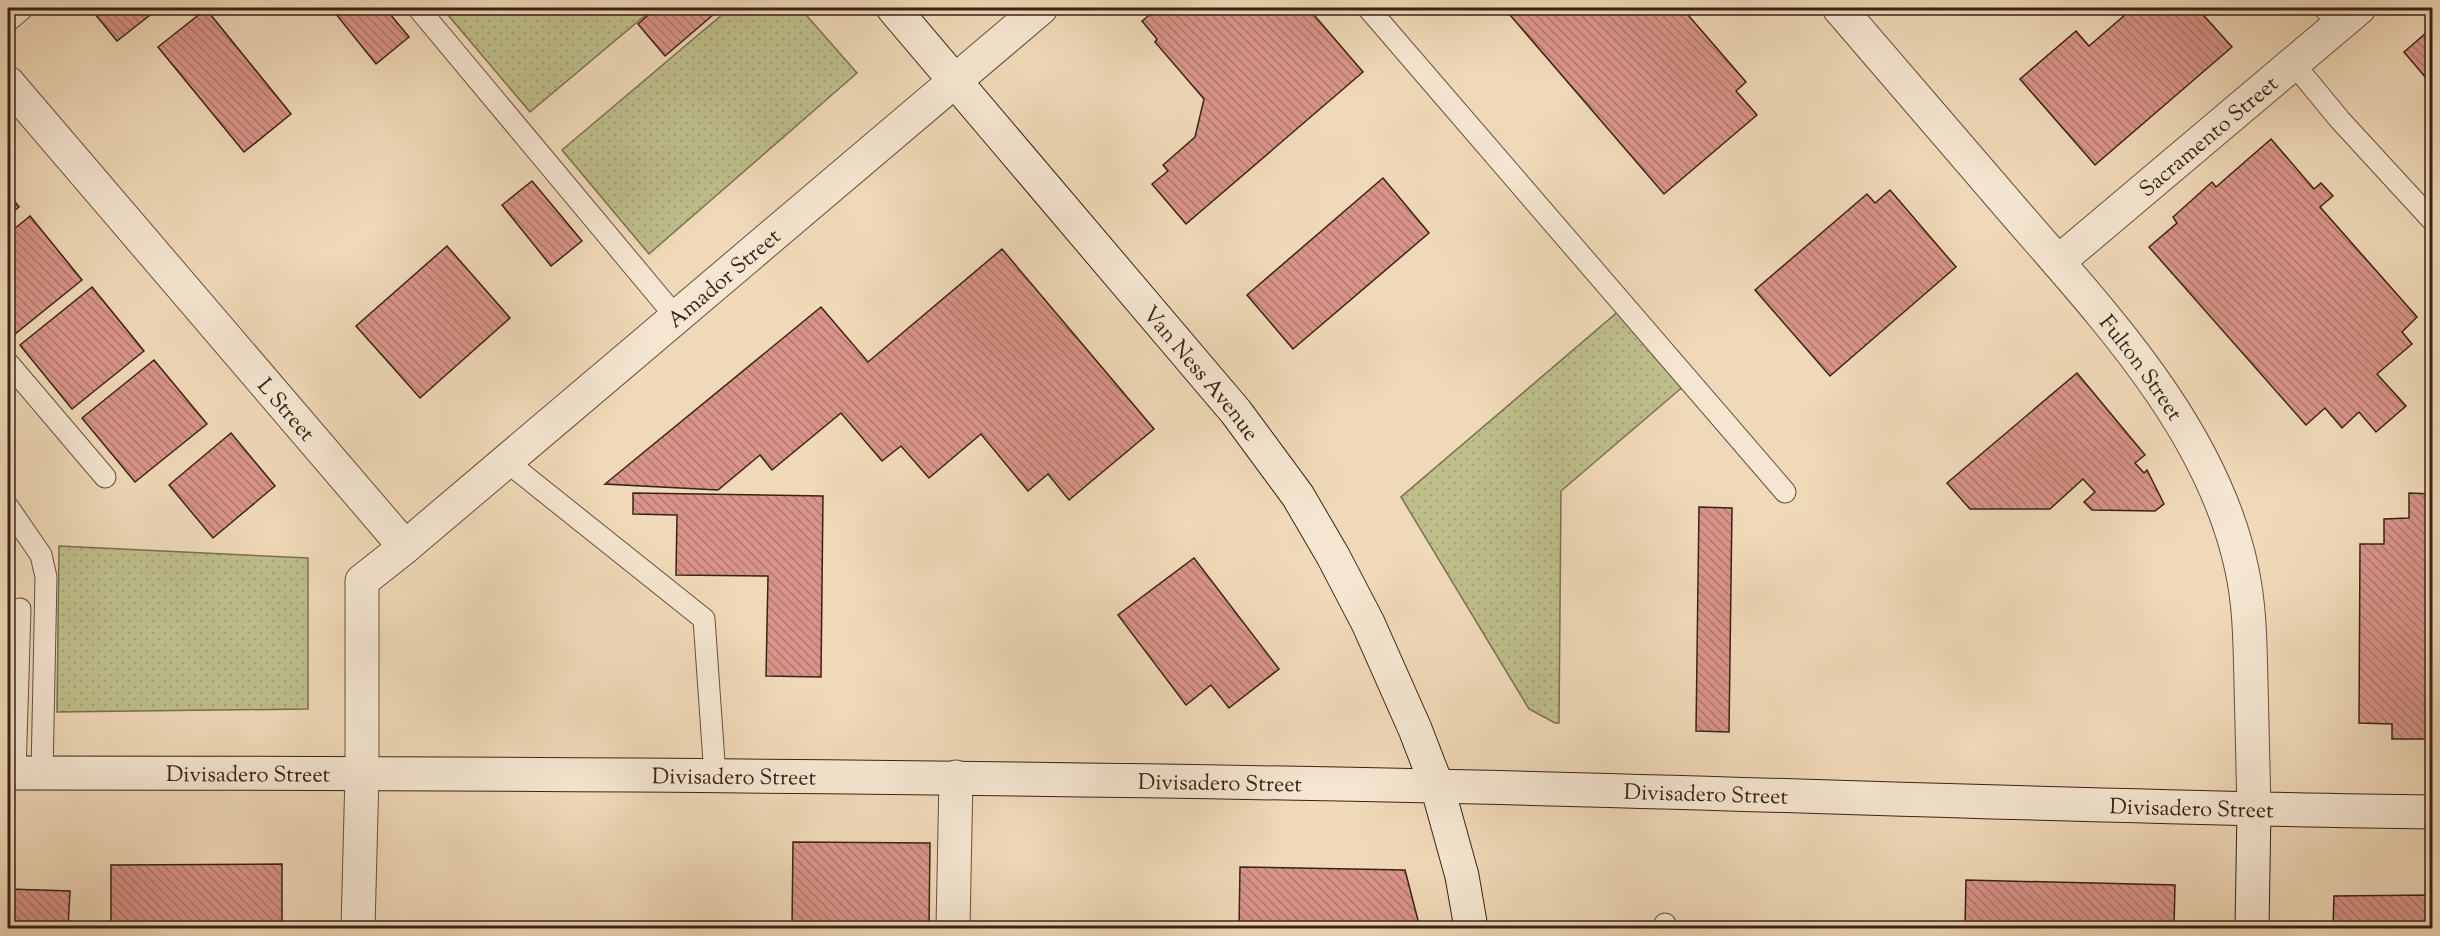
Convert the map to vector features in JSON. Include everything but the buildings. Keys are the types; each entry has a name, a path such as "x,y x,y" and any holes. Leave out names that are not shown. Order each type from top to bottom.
{"main road":[{"name":"Van Ness Avenue","path":"893,8 1236,412 1298,496 1368,623 1437,786 1462,876 1472,928"},
{"name":"Amador Street","path":"405,547 1041,8"},
{"name":"Fulton Street","path":"1839,8 2116,332 2165,398 2199,454 2224,508 2242,570 2247,604 2254,810 2252,928"},
{"name":"Sacramento Street","path":"2058,262 2293,63 2340,13"},
{"name":"L Street","path":"8,83 405,547"},
{"path":"358,928 362,774 362,581 405,547"},
{"name":"Divisadero Street","path":"22,773 956,777 1437,786 2254,810 2433,812"},
{"path":"953,928 956,777"}],"lane":[{"path":"8,21 23,8"},
{"path":"418,8 676,317"},
{"path":"1368,8 1785,492"},
{"path":"2293,63 2340,120 2433,220"},
{"path":"8,363 105,477"},
{"path":"506,461 704,619 716,776"},
{"path":"8,507 41,555 46,577 22,773"},
{"path":"20,609 22,773"}],"green space":[{"path":"442,8 654,8 530,112"},
{"path":"730,8 800,8 857,73 649,254 562,150"},
{"path":"1621,309 1685,385 1561,491 1559,723 1555,723 1529,709 1401,497"},
{"path":"59,546 308,558 308,709 57,712"}]}
